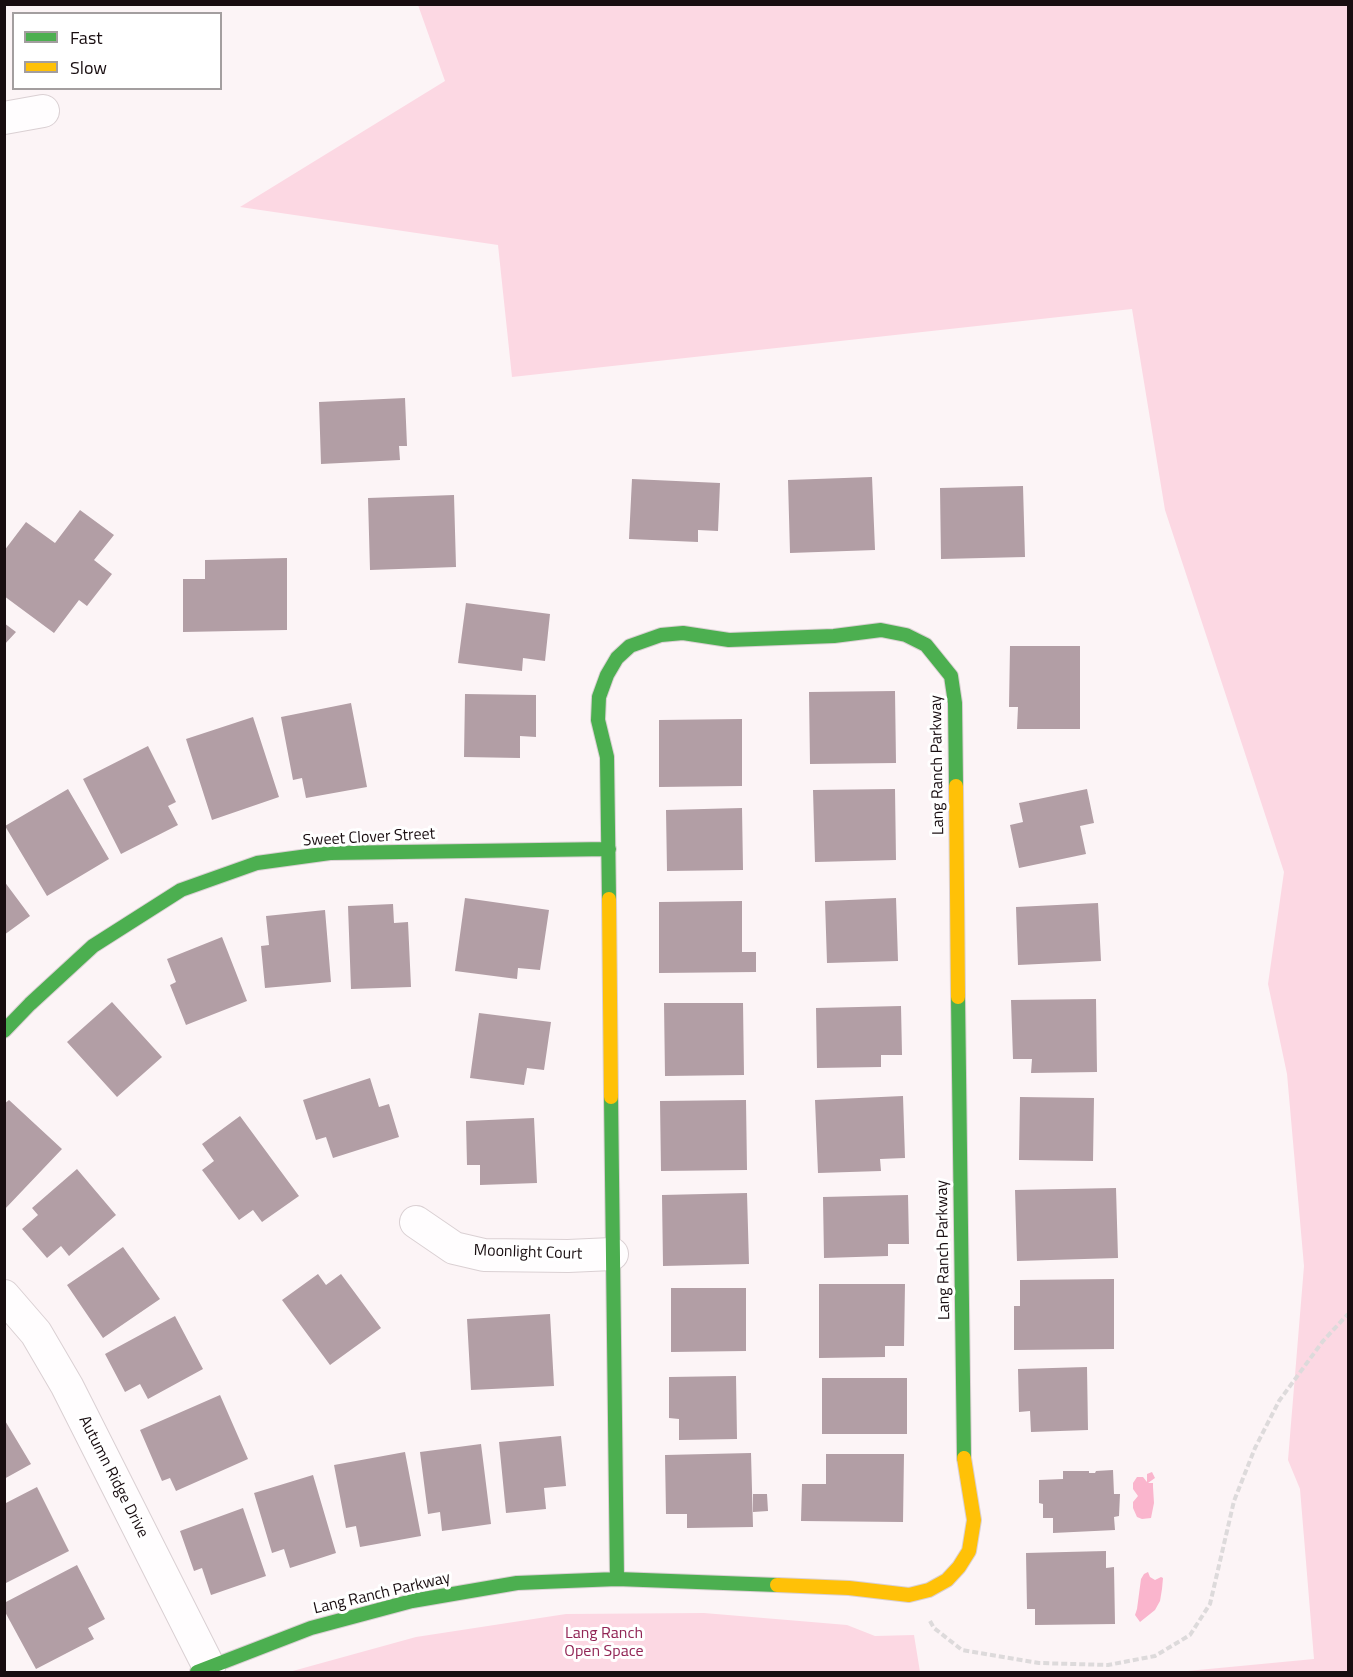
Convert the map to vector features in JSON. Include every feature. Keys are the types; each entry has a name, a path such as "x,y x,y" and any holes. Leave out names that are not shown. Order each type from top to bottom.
{"street":[{"path":"4,118 43,111"},
{"name":"Lang Ranch Parkway","path":"203,1670 311,1628 412,1601 517,1583 617,1579 849,1588 909,1595 929,1590 947,1580 959,1567 969,1551 974,1520 964,1467 955,704 951,676 926,645 906,635 881,630 834,636 729,640 683,633 660,634 630,646 617,658 607,675 599,698 598,720 607,757 609,849 617,1579"},
{"name":"Sweet Clover Street","path":"4,1030 93,946 181,890 257,863 330,853 609,849"},
{"name":"Moonlight Court","path":"416,1222 454,1248 484,1255 612,1254"},
{"name":"Autumn Ridge Drive","path":"4,1296 36,1333 67,1386 203,1670"}],"path":[{"path":"909,1595 934,1628 962,1650 1039,1663 1108,1665 1155,1656 1190,1635 1210,1604 1234,1501 1255,1448 1279,1401 1323,1341 1348,1314"}],"green space":[{"path":"418,5 1348,5 1348,1672 1177,1672 1314,1659 1300,1489 1288,1460 1304,1266 1287,1074 1268,984 1284,872 1165,510 1132,309 512,377 498,245 240,207 445,81"},
{"name":"Lang Ranch Open Space","path":"704,1613 847,1625 875,1636 914,1635 920,1672 289,1672 416,1637 566,1614"}],"shaded area":[{"path":"1152,1472 1155,1478 1148,1483 1153,1483 1154,1503 1151,1518 1142,1519 1137,1517 1133,1508 1133,1502 1138,1496 1133,1489 1133,1483 1137,1477 1143,1477 1147,1482 1147,1474"},
{"path":"1148,1572 1155,1580 1163,1578 1162,1589 1160,1601 1155,1610 1140,1622 1135,1615 1141,1579"}],"building":[{"path":"405,398 407,446 399,446 400,460 321,464 319,402"},
{"path":"872,477 875,550 790,553 788,480"},
{"path":"632,479 720,483 718,531 698,530 698,542 629,539"},
{"path":"1023,486 1025,557 941,559 940,488"},
{"path":"454,495 456,567 370,570 368,498"},
{"path":"80,510 114,535 94,560 112,574 87,606 79,600 54,633 4,596 4,551 26,522 55,543"},
{"path":"287,558 287,630 183,632 183,579 205,579 205,560"},
{"path":"466,603 550,614 545,661 523,658 522,671 458,663"},
{"path":"4,623 16,632 4,645"},
{"path":"1010,646 1080,646 1080,729 1017,729 1018,707 1009,707"},
{"path":"895,691 896,763 810,764 809,692"},
{"path":"465,694 536,695 536,737 520,736 520,758 464,757"},
{"path":"351,703 367,787 306,798 302,778 293,780 281,717"},
{"path":"253,717 279,797 212,820 186,739"},
{"path":"742,719 742,786 659,787 659,720"},
{"path":"148,746 176,802 168,806 178,825 121,854 83,779"},
{"path":"68,789 109,859 47,896 5,826"},
{"path":"895,789 896,860 815,862 813,790"},
{"path":"1087,789 1094,823 1080,826 1086,854 1019,868 1010,825 1023,822 1019,803"},
{"path":"742,808 743,870 667,871 666,810"},
{"path":"4,881 30,916 4,935"},
{"path":"465,898 549,910 540,970 518,968 517,979 455,971"},
{"path":"896,898 898,961 827,963 825,901"},
{"path":"742,901 742,952 756,952 756,972 659,973 659,902"},
{"path":"1098,903 1101,961 1018,965 1016,907"},
{"path":"393,904 394,923 408,922 411,987 351,989 348,906"},
{"path":"325,910 331,982 265,988 261,946 269,945 266,916"},
{"path":"222,937 247,1001 186,1025 170,985 176,982 167,959"},
{"path":"1096,999 1097,1072 1031,1073 1032,1059 1013,1059 1011,1000"},
{"path":"112,1002 162,1057 117,1097 67,1042"},
{"path":"664,1003 743,1003 744,1075 665,1076"},
{"path":"901,1006 902,1055 881,1055 881,1067 817,1068 816,1008"},
{"path":"479,1013 551,1022 544,1070 527,1068 524,1085 470,1078"},
{"path":"370,1078 379,1107 389,1104 399,1137 333,1158 326,1137 316,1140 303,1100"},
{"path":"903,1096 905,1158 880,1159 881,1171 818,1173 815,1100"},
{"path":"1020,1097 1094,1098 1093,1161 1019,1160"},
{"path":"9,1100 62,1149 4,1210 4,1104"},
{"path":"746,1100 747,1170 661,1171 660,1101"},
{"path":"240,1116 299,1196 262,1222 253,1210 239,1220 202,1170 214,1161 202,1144"},
{"path":"534,1118 537,1183 480,1185 480,1165 467,1165 466,1121"},
{"path":"77,1169 116,1215 69,1256 61,1246 47,1258 22,1229 38,1215 32,1208"},
{"path":"1116,1188 1118,1258 1017,1261 1015,1190"},
{"path":"747,1193 749,1264 663,1266 662,1195"},
{"path":"908,1195 909,1244 888,1244 888,1256 824,1258 823,1197"},
{"path":"123,1247 160,1299 103,1338 67,1285"},
{"path":"318,1274 326,1285 341,1274 381,1328 330,1365 282,1300"},
{"path":"1114,1279 1114,1349 1014,1350 1014,1306 1020,1306 1020,1280"},
{"path":"819,1284 905,1284 904,1346 885,1346 885,1357 819,1358"},
{"path":"671,1288 746,1288 746,1351 671,1352"},
{"path":"550,1314 554,1386 471,1390 467,1319"},
{"path":"175,1316 203,1369 148,1399 140,1384 125,1392 105,1354"},
{"path":"1087,1367 1088,1430 1031,1432 1030,1411 1019,1412 1018,1369"},
{"path":"736,1376 737,1439 679,1440 679,1419 669,1418 669,1377"},
{"path":"822,1378 907,1378 907,1434 822,1434"},
{"path":"220,1395 248,1459 176,1491 170,1478 162,1481 140,1430"},
{"path":"4,1419 31,1464 4,1479"},
{"path":"561,1436 566,1486 544,1488 546,1509 506,1513 499,1442"},
{"path":"481,1444 491,1524 442,1531 440,1512 428,1514 420,1452"},
{"path":"405,1452 421,1536 360,1547 356,1526 346,1528 334,1465"},
{"path":"751,1453 753,1527 687,1528 687,1514 666,1514 665,1455"},
{"path":"826,1454 904,1454 903,1522 801,1521 802,1484 826,1484"},
{"path":"1113,1470 1114,1494 1120,1494 1119,1516 1114,1517 1115,1530 1053,1533 1053,1518 1043,1518 1043,1504 1039,1503 1039,1480 1063,1479 1063,1471 1095,1473 1096,1471"},
{"path":"313,1475 336,1553 290,1568 284,1549 272,1553 254,1493"},
{"path":"37,1487 69,1551 4,1584 4,1504"},
{"path":"753,1494 767,1494 768,1511 753,1512"},
{"path":"243,1508 266,1576 211,1595 202,1568 194,1571 180,1531"},
{"path":"1106,1551 1106,1568 1114,1567 1115,1624 1035,1625 1035,1609 1027,1609 1026,1553"},
{"path":"77,1565 105,1619 88,1628 94,1639 36,1669 4,1610 4,1603"}],"traffic: fast":[{"path":"609,899 607,757 598,720 599,697 607,675 617,658 630,646 661,635 683,633 729,640 834,636 881,630 906,635 926,645 951,676 955,703 956,786"},
{"path":"4,1031 93,946 181,890 257,863 330,853 609,849"},
{"path":"958,997 964,1458"},
{"path":"611,1097 617,1579"},
{"path":"197,1672 311,1628 412,1601 517,1583 617,1579 777,1585"}],"traffic: slow":[{"path":"956,786 958,997"},
{"path":"609,899 611,1097"},
{"path":"777,1585 849,1588 909,1595 929,1590 947,1580 969,1551 974,1520 964,1458"}]}
